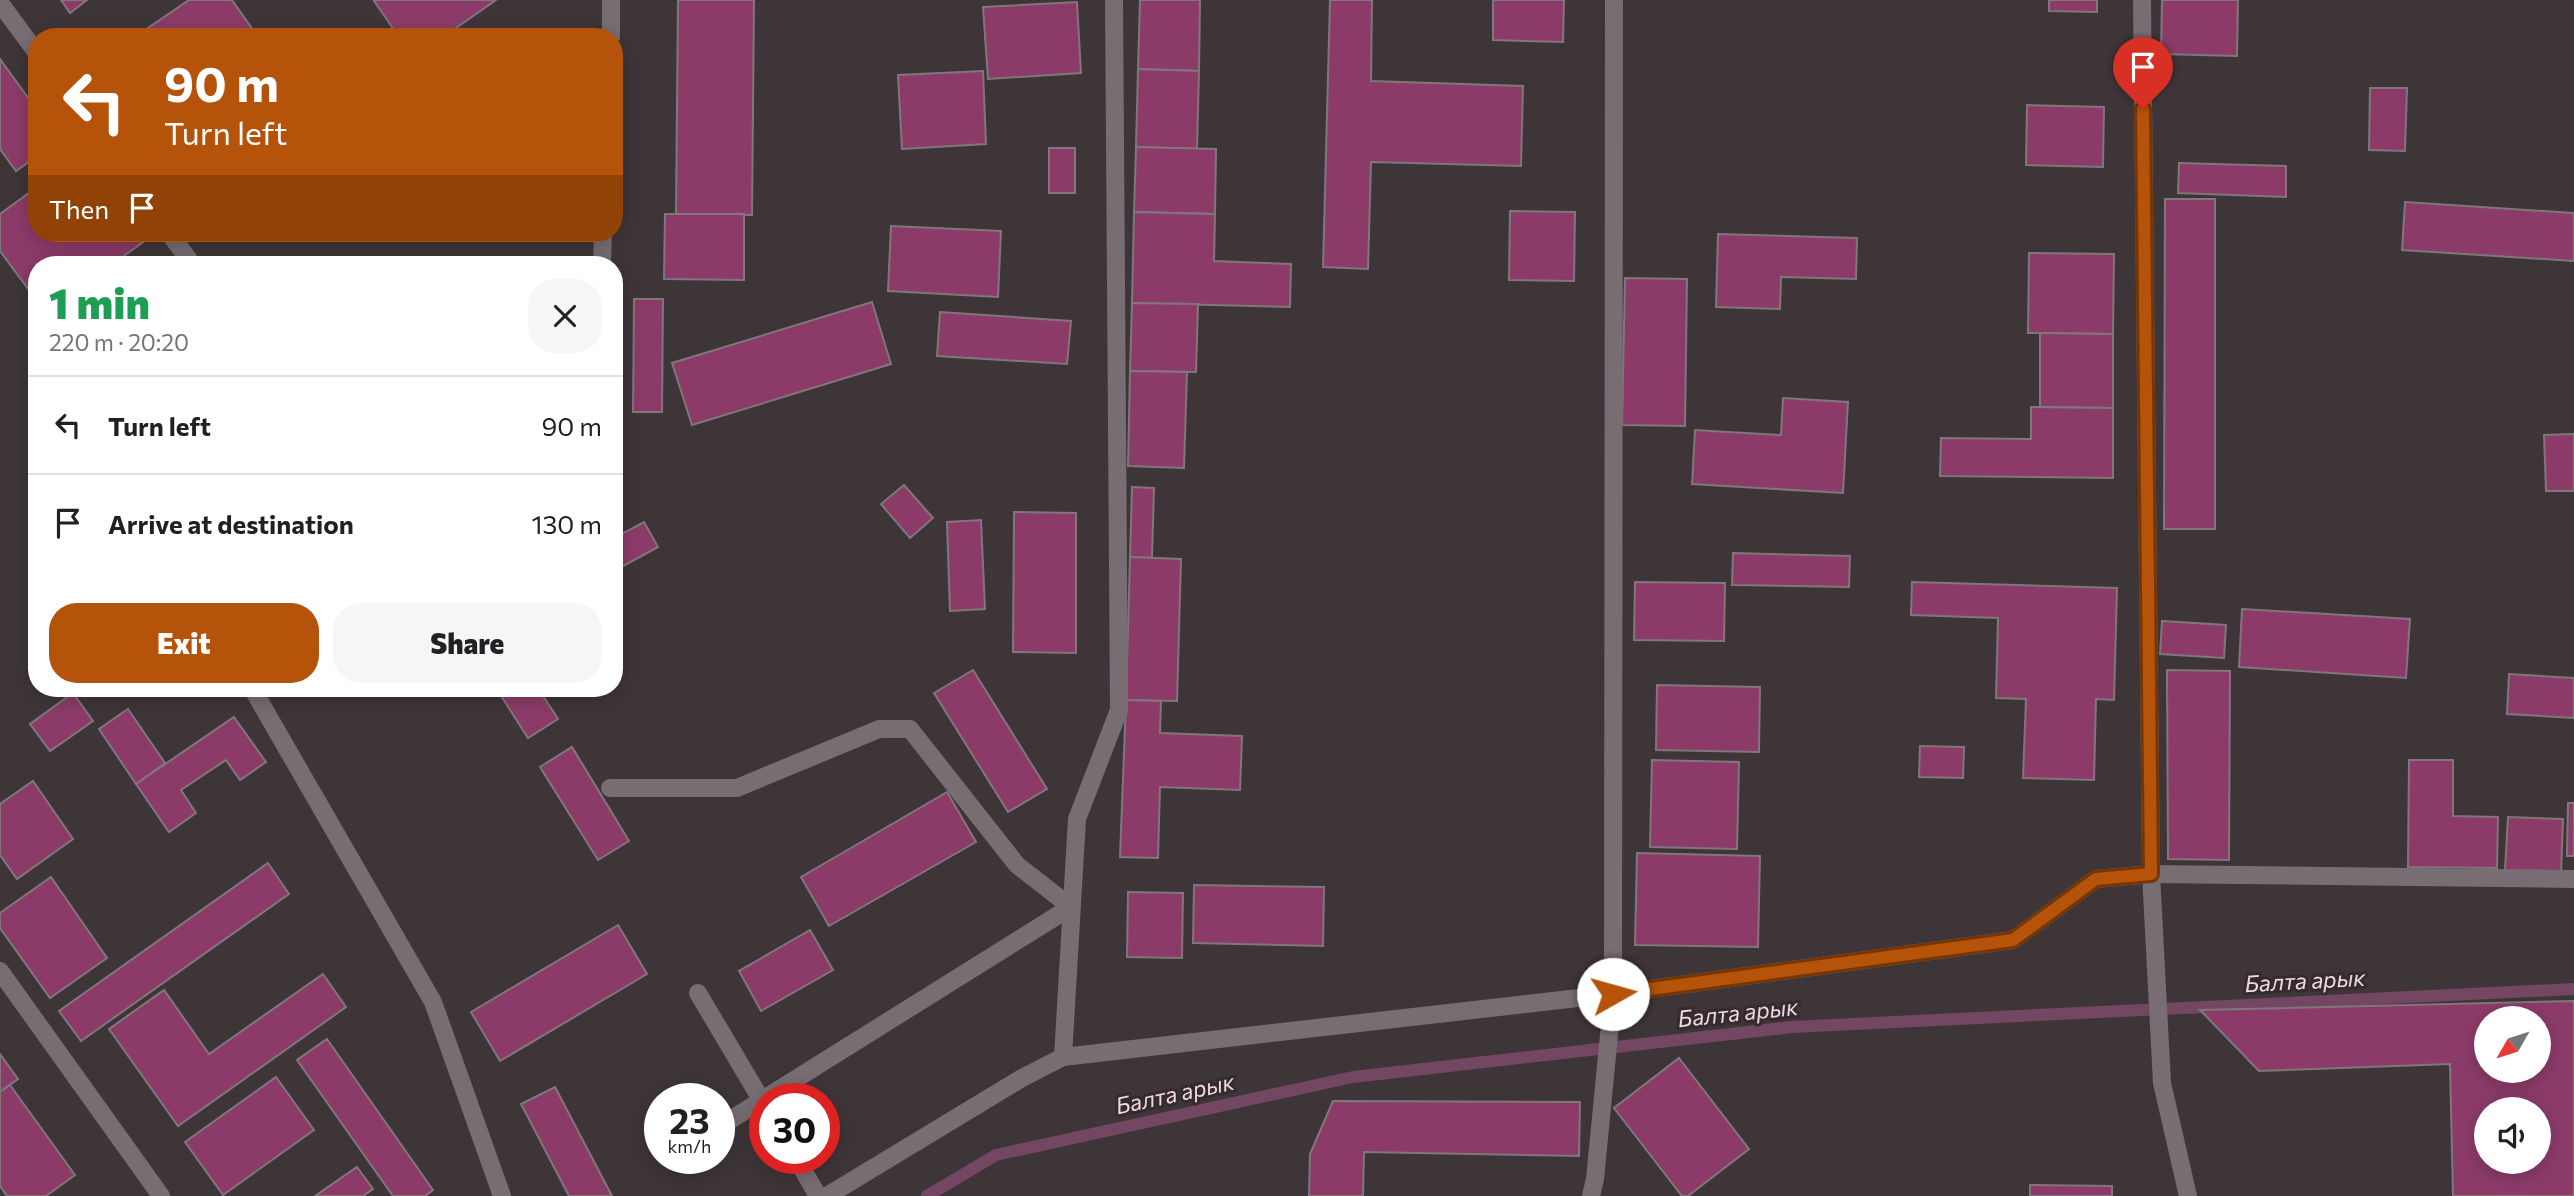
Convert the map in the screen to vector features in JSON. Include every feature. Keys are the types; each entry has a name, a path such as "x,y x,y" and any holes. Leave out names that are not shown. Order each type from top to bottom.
{"street":[{"path":"611,0 611,28"},
{"path":"1063,1057 1077,819 1119,710 1114,0"},
{"path":"1591,1196 1595,1179 1613,994 1614,0"},
{"path":"2142,0 2151,874 2162,1083 2188,1196"},
{"path":"0,3 28,41"},
{"path":"256,697 433,1002 502,1196"},
{"path":"610,788 737,789 879,729 911,729 1017,865 1071,907"},
{"path":"827,1196 1022,1078 1063,1057 1613,994 2013,940 2096,879 2151,874 2574,879"},
{"path":"735,1117 1071,907"},
{"path":"0,971 161,1196"},
{"path":"698,993 751,1083"},
{"path":"805,1174 818,1196"}],"building":[{"path":"61,0 87,0 70,13"},
{"path":"189,0 232,0 252,28 148,28"},
{"path":"496,0 456,28 393,28 374,1"},
{"path":"678,0 754,0 752,215 676,214"},
{"path":"1140,0 1200,0 1199,71 1138,69"},
{"path":"1330,0 1372,0 1371,81 1523,86 1521,166 1371,162 1368,269 1323,267"},
{"path":"1493,0 1564,0 1563,42 1493,40"},
{"path":"2049,0 2097,0 2097,12 2049,11"},
{"path":"2162,0 2238,0 2237,56 2161,54"},
{"path":"1077,2 1081,73 988,79 983,7"},
{"path":"0,59 28,98 28,162 16,171 0,149"},
{"path":"1138,69 1199,71 1197,149 1136,147"},
{"path":"983,71 986,144 902,149 898,75"},
{"path":"2370,88 2407,88 2405,151 2369,150"},
{"path":"2027,105 2104,107 2103,167 2026,165"},
{"path":"1136,147 1216,149 1215,214 1134,212"},
{"path":"1049,148 1075,148 1075,193 1049,193"},
{"path":"2179,163 2286,166 2286,197 2178,193"},
{"path":"28,194 28,242 143,242 124,256 28,256 28,289 0,251 0,214"},
{"path":"2165,199 2215,199 2215,529 2164,529"},
{"path":"2405,202 2574,213 2574,261 2402,250"},
{"path":"1510,211 1575,212 1574,281 1509,280"},
{"path":"1134,212 1215,214 1214,261 1291,264 1290,307 1132,303"},
{"path":"665,214 744,214 744,280 664,279"},
{"path":"891,226 1001,231 998,297 888,291"},
{"path":"1718,234 1857,238 1856,279 1781,277 1780,309 1716,307"},
{"path":"2029,253 2114,254 2113,334 2028,333"},
{"path":"1625,278 1687,279 1685,426 1622,425"},
{"path":"634,299 663,299 662,412 633,412"},
{"path":"872,302 891,364 692,425 672,363"},
{"path":"1132,303 1198,304 1196,372 1130,371"},
{"path":"940,312 1071,321 1067,364 937,356"},
{"path":"2040,333 2113,334 2113,408 2040,407"},
{"path":"1130,371 1187,372 1184,468 1128,466"},
{"path":"1783,398 1848,402 1843,493 1692,484 1695,430 1781,435"},
{"path":"2031,407 2113,408 2113,478 1940,476 1941,438 2031,439"},
{"path":"2574,434 2574,491 2546,491 2544,435"},
{"path":"904,485 933,518 910,538 881,504"},
{"path":"1132,487 1154,488 1152,558 1130,557"},
{"path":"1014,512 1076,513 1076,653 1013,652"},
{"path":"981,520 985,609 950,611 947,522"},
{"path":"644,522 658,547 623,566 623,533"},
{"path":"1733,553 1850,556 1849,587 1732,585"},
{"path":"1130,557 1181,559 1177,701 1126,700"},
{"path":"1635,582 1725,583 1724,641 1634,640"},
{"path":"1912,582 2117,588 2114,700 2096,699 2094,780 2023,778 2026,699 1996,698 1998,618 1911,615"},
{"path":"2242,609 2410,619 2406,678 2239,667"},
{"path":"2162,621 2226,625 2224,658 2160,654"},
{"path":"973,670 1047,789 1008,812 934,693"},
{"path":"2167,670 2230,671 2229,860 2168,859"},
{"path":"2509,674 2574,678 2574,718 2507,714"},
{"path":"1657,685 1760,687 1759,752 1656,750"},
{"path":"67,697 76,697 93,721 50,751 30,724"},
{"path":"502,697 544,697 558,719 528,738"},
{"path":"1126,700 1161,701 1160,733 1242,736 1240,790 1160,787 1158,858 1120,857"},
{"path":"128,709 165,763 136,784 99,729"},
{"path":"234,717 266,762 240,780 226,760 181,790 196,813 169,832 136,784"},
{"path":"1920,746 1964,747 1963,778 1919,777"},
{"path":"572,747 629,841 598,860 540,767"},
{"path":"1652,760 1739,762 1737,849 1650,847"},
{"path":"2409,760 2453,760 2453,816 2498,817 2497,868 2408,867"},
{"path":"33,781 73,839 17,879 0,855 0,804"},
{"path":"947,792 976,842 829,926 801,877"},
{"path":"2568,803 2574,803 2574,856 2567,856"},
{"path":"2508,817 2563,819 2561,873 2505,870"},
{"path":"1637,853 1760,856 1758,947 1635,945"},
{"path":"268,863 289,894 81,1041 59,1011"},
{"path":"51,877 107,958 50,998 0,928 0,913"},
{"path":"1194,885 1324,887 1323,946 1193,943"},
{"path":"1128,892 1183,893 1182,958 1127,957"},
{"path":"618,925 647,974 500,1061 471,1012"},
{"path":"810,930 833,970 761,1011 739,971"},
{"path":"323,974 346,1007 178,1126 109,1029 164,990 209,1054"},
{"path":"2574,1001 2574,1196 2453,1196 2450,1064 2259,1071 2200,1010"},
{"path":"327,1039 433,1190 425,1196 393,1196 297,1060"},
{"path":"0,1054 18,1079 0,1092"},
{"path":"1679,1058 1749,1149 1688,1196 1682,1196 1614,1108"},
{"path":"276,1077 314,1130 223,1195 185,1142"},
{"path":"10,1085 75,1175 46,1196 7,1196 0,1186 0,1092"},
{"path":"555,1087 612,1196 569,1196 521,1104"},
{"path":"1333,1101 1580,1102 1579,1156 1364,1152 1363,1196 1309,1196 1310,1154"},
{"path":"357,1167 373,1189 363,1196 315,1196"},
{"path":"2030,1185 2112,1186 2112,1196 2030,1196"}],"waterway":[{"name":"Балта арык","path":"927,1196 996,1155 1353,1077 1792,1027 2574,989"}],"route":[{"path":"1613,994 2013,940 2096,879 2151,874 2143,109"}]}
